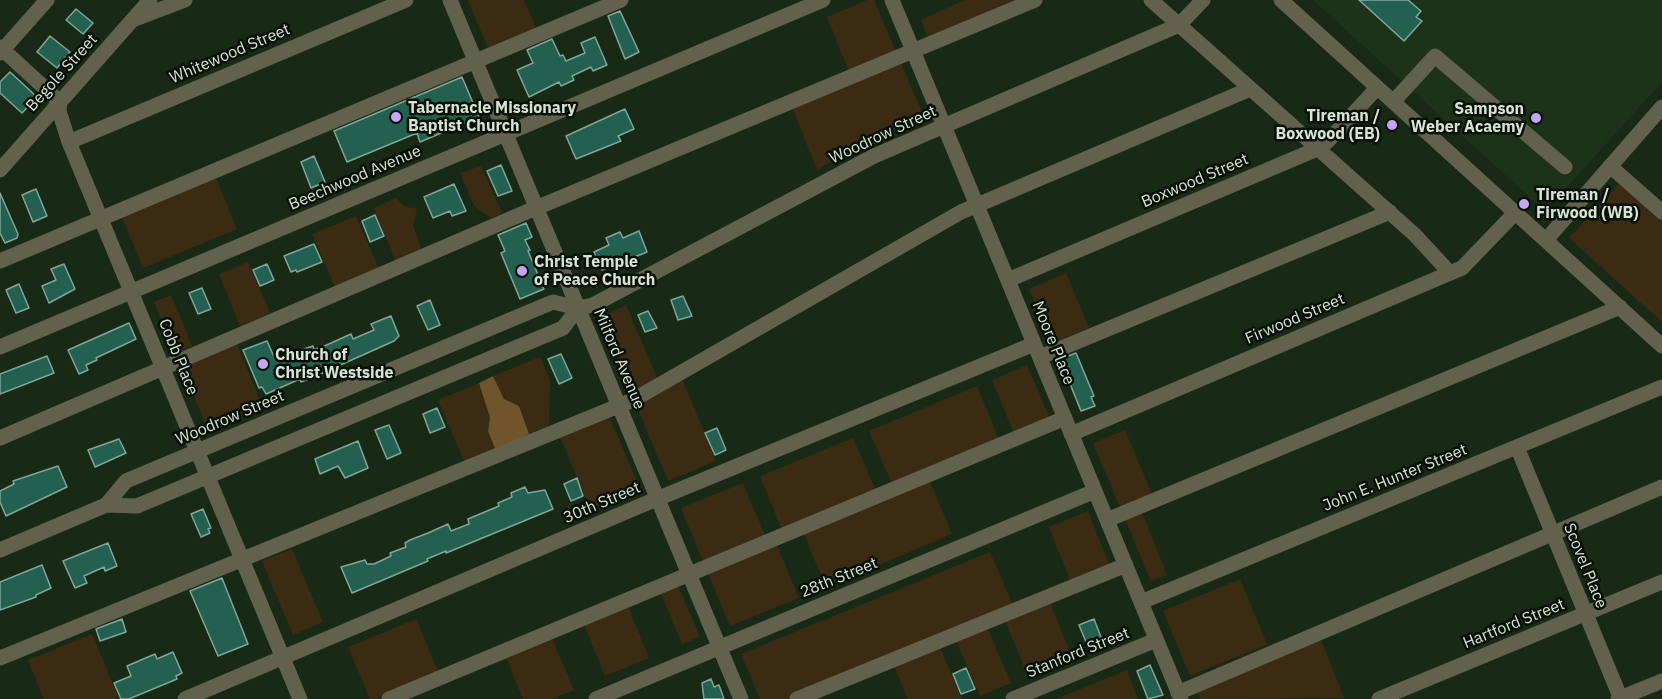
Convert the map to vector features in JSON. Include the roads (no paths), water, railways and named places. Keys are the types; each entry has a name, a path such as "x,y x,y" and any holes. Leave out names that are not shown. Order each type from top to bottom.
{"street":[{"path":"47,0 1,50 60,102"},
{"name":"Begole Street","path":"0,170 150,0"},
{"path":"132,21 185,0"},
{"name":"Whitewood Street","path":"69,142 406,0"},
{"name":"Milford Avenue","path":"450,0 741,699"},
{"path":"0,261 621,0"},
{"name":"Beechwood Avenue","path":"0,347 823,0"},
{"name":"Moore Place","path":"892,0 1180,696"},
{"path":"0,438 537,208 913,49 1035,0"},
{"path":"1151,0 1390,212 1442,262 1450,273"},
{"name":"Woodrow Street","path":"106,505 126,481 553,302 578,308 593,305 874,156 1179,25 1203,0"},
{"path":"1281,0 1662,346"},
{"path":"1393,102 1435,56 1565,167"},
{"name":"Boxwood Street","path":"1008,280 1317,149 1328,141 1377,88"},
{"path":"0,658 619,406 977,204 1250,89"},
{"name":"Cobb Place","path":"60,102 60,111 69,142 300,699"},
{"path":"1546,240 1662,107"},
{"path":"1610,166 1662,212"},
{"name":"30th Street","path":"185,699 657,500 1390,212"},
{"name":"Firwood Street","path":"1071,434 1450,273 1469,263 1515,213"},
{"path":"1107,520 1620,307"},
{"name":"Woodrow Street","path":"0,550 106,505 137,506 208,477 563,328 578,308"},
{"name":"John E. Hunter Street","path":"1141,602 1662,387"},
{"path":"389,699 1065,418"},
{"name":"Scovel Place","path":"1517,447 1620,699"},
{"path":"1180,696 1662,487"},
{"name":"28th Street","path":"596,699 1095,491"},
{"path":"797,699 1126,565"},
{"name":"Hartford Street","path":"1379,699 1662,582"},
{"name":"Stanford Street","path":"1013,699 1156,640"},
{"path":"1620,699 1662,681"}],"place":[{"name":"Tabernacle Missionary Baptist Church","path":"396,117"},
{"name":"Sampson Weber Acaemy","path":"1536,118"},
{"name":"Tireman / Boxwood (EB)","path":"1392,125"},
{"name":"Tireman / Firwood (WB)","path":"1524,204"},
{"name":"Christ Temple of Peace Church","path":"522,271"},
{"name":"Church of Christ Westside","path":"263,364"}]}
